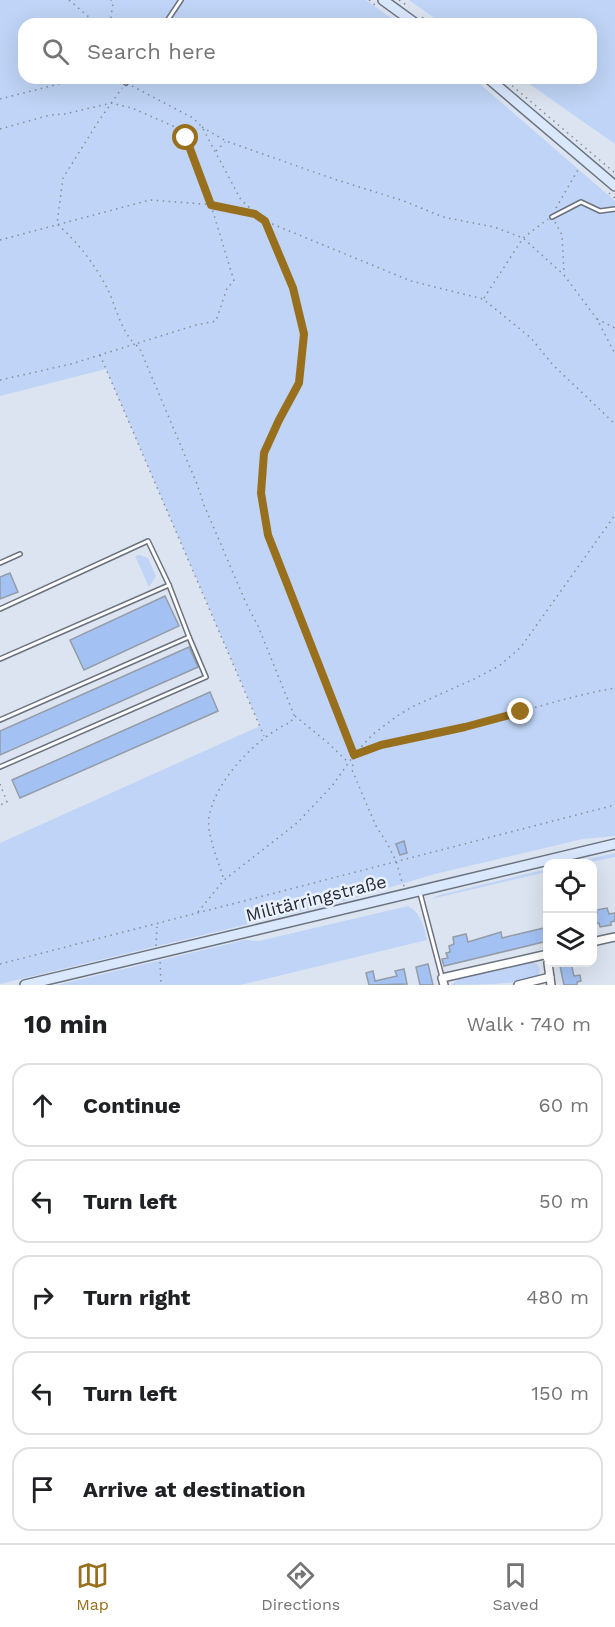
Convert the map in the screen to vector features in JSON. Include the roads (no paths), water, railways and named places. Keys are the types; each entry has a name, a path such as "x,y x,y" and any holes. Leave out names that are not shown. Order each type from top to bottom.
{"main road":[{"path":"383,0 408,18"},
{"path":"495,84 615,186"},
{"name":"Militärringstraße","path":"25,985 615,844"}],"street":[{"path":"597,941 615,937"},
{"path":"443,982 543,959"},
{"path":"518,985 551,981"}],"lane":[{"path":"169,18 181,0"},
{"path":"552,216 581,202 600,211 615,209"},
{"path":"0,609 148,541 169,585 206,677 0,767"},
{"path":"0,563 20,554"},
{"path":"0,659 169,585"},
{"path":"0,720 189,638"},
{"path":"416,892 443,982"}]}
